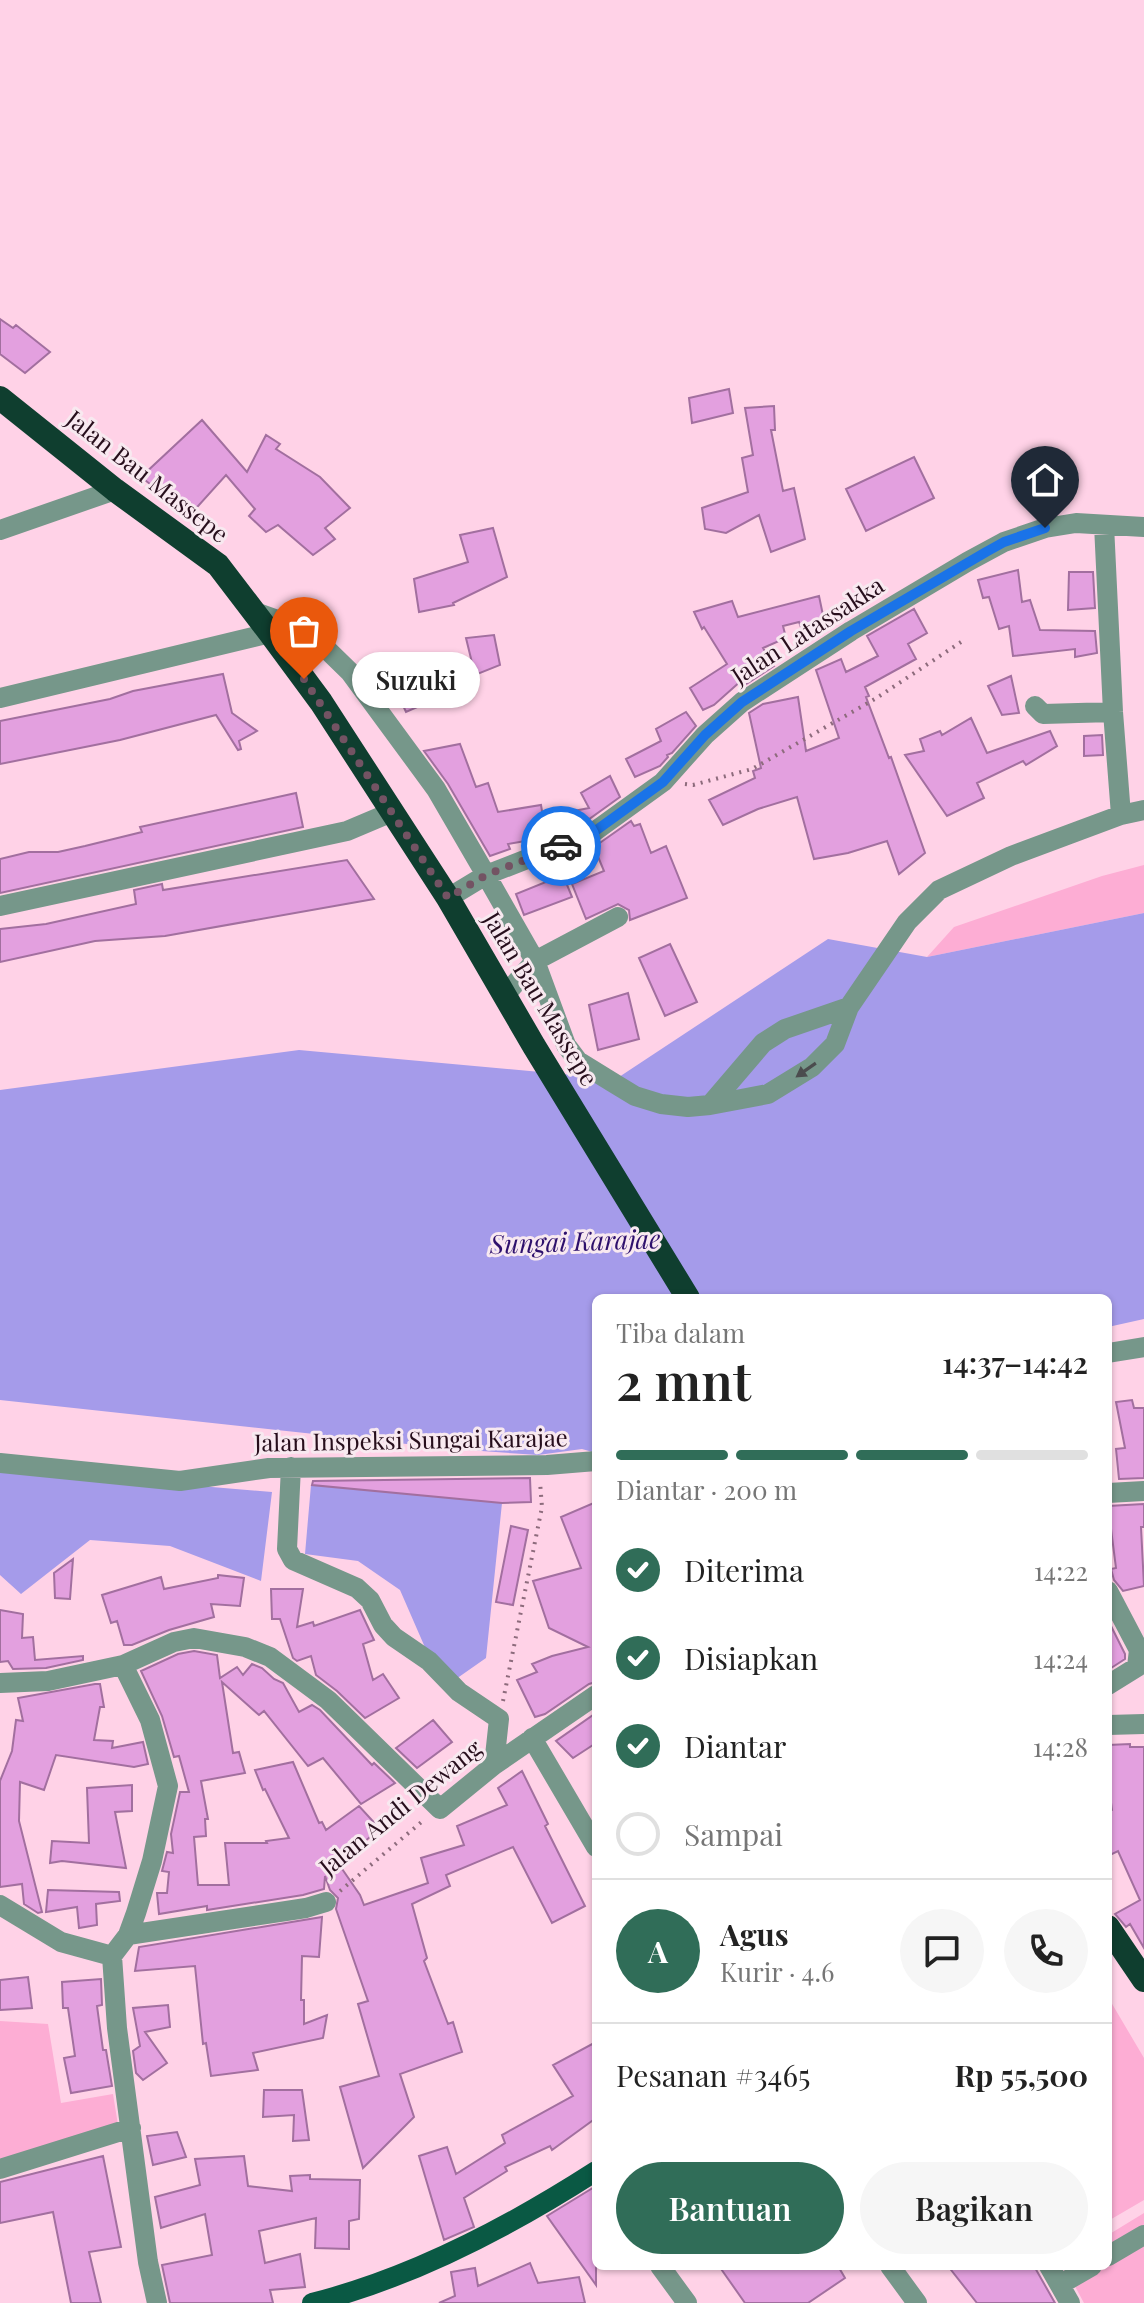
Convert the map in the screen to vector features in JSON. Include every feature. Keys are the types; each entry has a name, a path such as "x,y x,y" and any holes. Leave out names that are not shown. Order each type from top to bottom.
{"highway":[{"name":"Jalan Bau Massepe","path":"0,398 115,490 218,565 321,702 448,898 686,1294"},
{"path":"1112,1933 1144,1980"}],"main road":[{"path":"312,2303 375,2284 441,2256 592,2177"}],"street":[{"path":"0,530 115,490"},
{"name":"Jalan Latassakka","path":"448,898 486,875 591,834 663,782 705,735 742,702 851,631 1004,542 1045,528 1076,523 1144,527"},
{"path":"1104,525 1121,815"},
{"path":"252,611 308,631 350,672 436,789 486,875 535,961 566,1045 578,1061 635,1096 661,1104 688,1107 710,1105 768,1094 812,1067 835,1044 849,1007 907,922 939,890 1011,856 1121,815 1144,810"},
{"path":"0,698 270,633"},
{"path":"1035,706 1043,714 1054,715 1113,712"},
{"path":"0,906 353,829 392,812"},
{"path":"506,994 535,961 618,917"},
{"path":"710,1105 763,1043 785,1029 849,1007"},
{"path":"1112,1352 1144,1347"},
{"name":"Jalan Inspeksi Sungai Karajae","path":"0,1463 180,1481 269,1468 539,1465 592,1461"},
{"path":"291,1467 287,1549 293,1560 357,1588 370,1600 383,1625 394,1637 429,1661 470,1701 499,1719 494,1765"},
{"path":"1112,1493 1144,1491"},
{"path":"1112,1599 1140,1655 1137,1667 1112,1683"},
{"path":"0,1683 48,1681 123,1665 174,1642 194,1638 245,1647 270,1657 328,1700 440,1809"},
{"path":"123,1665 150,1720 168,1786 152,1861 128,1935 112,1956 117,2028 148,2262 157,2303"},
{"name":"Jalan Andi Dewang","path":"440,1809 494,1765 592,1698"},
{"path":"1112,1725 1144,1724"},
{"path":"532,1738 592,1840"},
{"name":"Jalan Andi Dewang","path":"128,1935 306,1908 326,1902"},
{"path":"0,1905 61,1942 112,1956"},
{"path":"0,2169 131,2128"},
{"path":"1112,2254 1144,2235"},
{"path":"663,2270 687,2303"},
{"path":"893,2270 917,2303"},
{"path":"1051,2270 1065,2294 1088,2270"}],"path":[{"path":"663,782 693,785 752,769 875,699 961,642"},
{"path":"499,1719 542,1507 539,1465"},
{"name":"Jalan Andi Dewang","path":"326,1902 440,1809"}],"shaded area":[{"path":"1144,865 1144,913 927,957 954,927 1102,876"},
{"path":"1112,2004 1144,2058 1144,2200 1112,2219"},
{"path":"0,2021 48,2024 61,2103 113,2094 118,2125 0,2163"},
{"path":"1144,2213 1144,2303 1084,2303 1066,2270 1112,2270 1112,2233"}],"water":[{"name":"Sungai Karajae","path":"1144,913 1144,1319 1112,1326 1112,1294 592,1294 592,1452 582,1449 538,1455 453,1449 0,1400 0,1090 299,1050 616,1079 828,939 927,957"},
{"path":"0,1469 272,1492 261,1581 170,1546 90,1540 21,1594 0,1575"},
{"path":"311,1485 502,1503 486,1658 456,1679 427,1652 400,1590 358,1561 305,1554"}],"building":[{"path":"0,319 13,328 16,325 50,352 25,373 0,354"},
{"path":"729,389 733,413 692,423 689,398"},
{"path":"774,406 775,430 771,430 783,491 794,488 805,539 771,552 759,515 726,533 705,529 702,508 748,492 742,458 753,455 745,408"},
{"path":"202,420 247,472 266,435 280,444 276,449 320,477 350,508 325,528 335,539 313,555 278,525 266,532 249,516 255,509 226,475 190,515 141,477"},
{"path":"914,457 934,498 866,531 846,489"},
{"path":"493,528 507,577 454,605 419,612 414,579 468,562 460,535"},
{"path":"1018,570 1022,602 1030,600 1040,630 1095,631 1097,653 1075,657 1075,649 1013,656 1009,626 999,629 989,597 983,598 978,580"},
{"path":"1069,572 1093,572 1095,608 1068,610"},
{"path":"819,596 824,620 802,630 799,622 783,626 786,638 763,648 774,666 743,686 742,680 714,705 703,710 690,688 727,664 694,612 732,601 738,617"},
{"path":"914,609 927,633 908,644 916,659 865,687 869,696 866,697 925,853 899,874 887,841 814,859 797,797 758,809 723,825 709,800 755,778 753,771 761,768 749,713 763,704 798,697 806,751 839,738 816,670 841,659 846,672 878,656 867,636"},
{"path":"494,635 500,665 475,675 466,638"},
{"path":"223,674 232,713 257,731 239,741 241,749 238,750 216,715 120,740 0,764 0,721"},
{"path":"1011,676 1019,713 1002,715 988,686"},
{"path":"427,677 438,698 406,712 395,688"},
{"path":"686,712 696,726 660,766 635,777 626,759 661,741 656,729"},
{"path":"971,718 987,753 1050,731 1057,746 1026,765 1023,761 977,783 984,798 947,816 905,755 924,751 920,739 940,731 942,735"},
{"path":"1102,735 1103,755 1084,756 1084,736"},
{"path":"460,744 476,787 488,783 498,812 541,805 543,817 589,808 581,793 610,776 620,797 585,822 548,837 508,844 510,849 490,856 448,784 424,751"},
{"path":"296,793 303,827 0,893 0,859 29,852 58,852 85,846 142,832 140,827"},
{"path":"631,821 634,826 640,824 651,853 666,846 687,898 630,920 629,910 618,904 586,919 572,884 604,871 594,847"},
{"path":"347,860 374,899 165,936 95,941 0,962 0,929 46,924 136,904 134,890 162,884 163,890"},
{"path":"563,875 572,897 524,915 516,894"},
{"path":"670,944 697,1002 665,1016 639,958"},
{"path":"628,993 639,1039 598,1050 589,1005"},
{"path":"1132,1400 1134,1408 1144,1408 1144,1478 1119,1479 1116,1449 1125,1448 1116,1402"},
{"path":"530,1478 531,1502 502,1503 312,1485 313,1481"},
{"path":"592,1504 592,1683 545,1714 535,1717 517,1680 537,1672 532,1664 588,1647 549,1628 533,1581 581,1568 561,1517"},
{"path":"1144,1504 1144,1527 1141,1527 1144,1586 1123,1591 1114,1580 1112,1506"},
{"path":"511,1526 528,1530 513,1605 496,1602"},
{"path":"73,1559 70,1599 55,1598 54,1573"},
{"path":"218,1575 244,1578 240,1606 211,1604 214,1617 132,1645 124,1645 117,1621 111,1623 102,1595 161,1577 164,1589 218,1578"},
{"path":"271,1589 303,1589 297,1627 313,1622 314,1626 360,1610 374,1640 363,1644 373,1680 383,1674 399,1698 365,1718 316,1675 311,1656 297,1661 293,1658 280,1619 272,1619"},
{"path":"0,1610 23,1614 22,1638 33,1637 35,1660 83,1656 83,1660 46,1668 13,1669 8,1661 0,1662"},
{"path":"1112,1628 1125,1654 1125,1659 1112,1667"},
{"path":"194,1651 217,1655 220,1678 237,1667 243,1675 252,1664 262,1668 283,1683 299,1712 312,1705 320,1710 372,1765 374,1763 395,1783 361,1804 323,1758 308,1766 264,1711 259,1715 222,1682 233,1753 239,1752 245,1773 201,1781 208,1819 205,1819 206,1836 194,1837 198,1885 229,1885 225,1843 267,1843 289,1838 255,1770 293,1762 319,1823 322,1822 326,1830 359,1806 380,1829 338,1863 364,1905 428,1883 421,1858 464,1845 457,1826 507,1805 498,1788 522,1771 548,1824 545,1826 585,1906 552,1923 513,1847 446,1875 450,1886 412,1904 427,1958 424,1961 448,2024 453,2022 462,2052 400,2074 414,2117 363,2168 340,2087 379,2076 358,2004 368,2001 336,1909 338,1898 330,1890 325,1876 324,1889 303,1895 159,1914 157,1893 167,1893 169,1872 162,1871 167,1852 173,1853 171,1834 180,1792 189,1792 179,1756 174,1757 162,1716 141,1671 178,1654"},
{"path":"100,1684 104,1707 100,1707 94,1740 113,1741 112,1748 143,1742 148,1764 134,1767 56,1755 44,1790 20,1782 19,1821 42,1912 38,1913 24,1904 22,1884 0,1887 0,1781 12,1751 16,1720 23,1721 18,1698"},
{"path":"592,1716 592,1746 573,1758 556,1741"},
{"path":"433,1720 452,1742 417,1768 396,1748"},
{"path":"1112,1745 1144,1747 1144,1948 1130,1924 1126,1927 1115,1914 1140,1900 1118,1851 1112,1854"},
{"path":"132,1785 132,1811 115,1812 126,1868 62,1861 50,1863 52,1841 89,1843 87,1788"},
{"path":"48,1890 119,1892 120,1901 96,1904 97,1925 79,1928 77,1907 46,1912"},
{"path":"322,1917 319,1957 302,1956 301,2000 304,2000 304,2024 327,2015 323,2038 253,2053 258,2070 211,2076 206,2043 203,2044 195,1966 135,1971 139,1947"},
{"path":"28,1977 32,2008 0,2010 0,1980"},
{"path":"101,1979 102,2005 97,2006 112,2086 71,2093 64,2058 75,2056 68,2008 63,2008 62,1982"},
{"path":"168,2005 170,2027 145,2032 167,2063 143,2080 136,2073 133,2051 140,2046 133,2008"},
{"path":"592,2044 592,2121 552,2150 550,2146 505,2167 507,2171 464,2198 474,2227 444,2240 419,2156 447,2147 456,2174 505,2143 502,2135 573,2096 553,2065"},
{"path":"264,2090 302,2090 309,2140 293,2141 294,2115 263,2117"},
{"path":"177,2132 186,2157 153,2165 147,2136"},
{"path":"103,2156 121,2247 89,2252 101,2303 71,2303 53,2212 0,2223 0,2182"},
{"path":"244,2156 248,2186 292,2191 290,2176 360,2180 359,2219 349,2221 349,2249 315,2248 316,2218 259,2231 265,2263 300,2254 305,2287 270,2290 273,2303 170,2303 162,2265 212,2255 205,2214 161,2228 155,2197 200,2185 195,2159"},
{"path":"592,2188 592,2270 596,2270 596,2285 547,2216"},
{"path":"530,2263 538,2283 579,2277 585,2303 439,2303 455,2296 451,2272 475,2268 478,2286"},
{"path":"722,2270 840,2270 845,2278 808,2303 745,2303"},
{"path":"951,2270 1036,2270 1055,2303 977,2303"}],"way so far":[{"path":"304,679 448,898 486,875 561,846"}],"place":[{"name":"Suzuki","path":"304,679"}],"route":[{"path":"561,846 591,834 663,782 705,735 742,702 851,631 967,562 1004,542 1045,528"}]}
